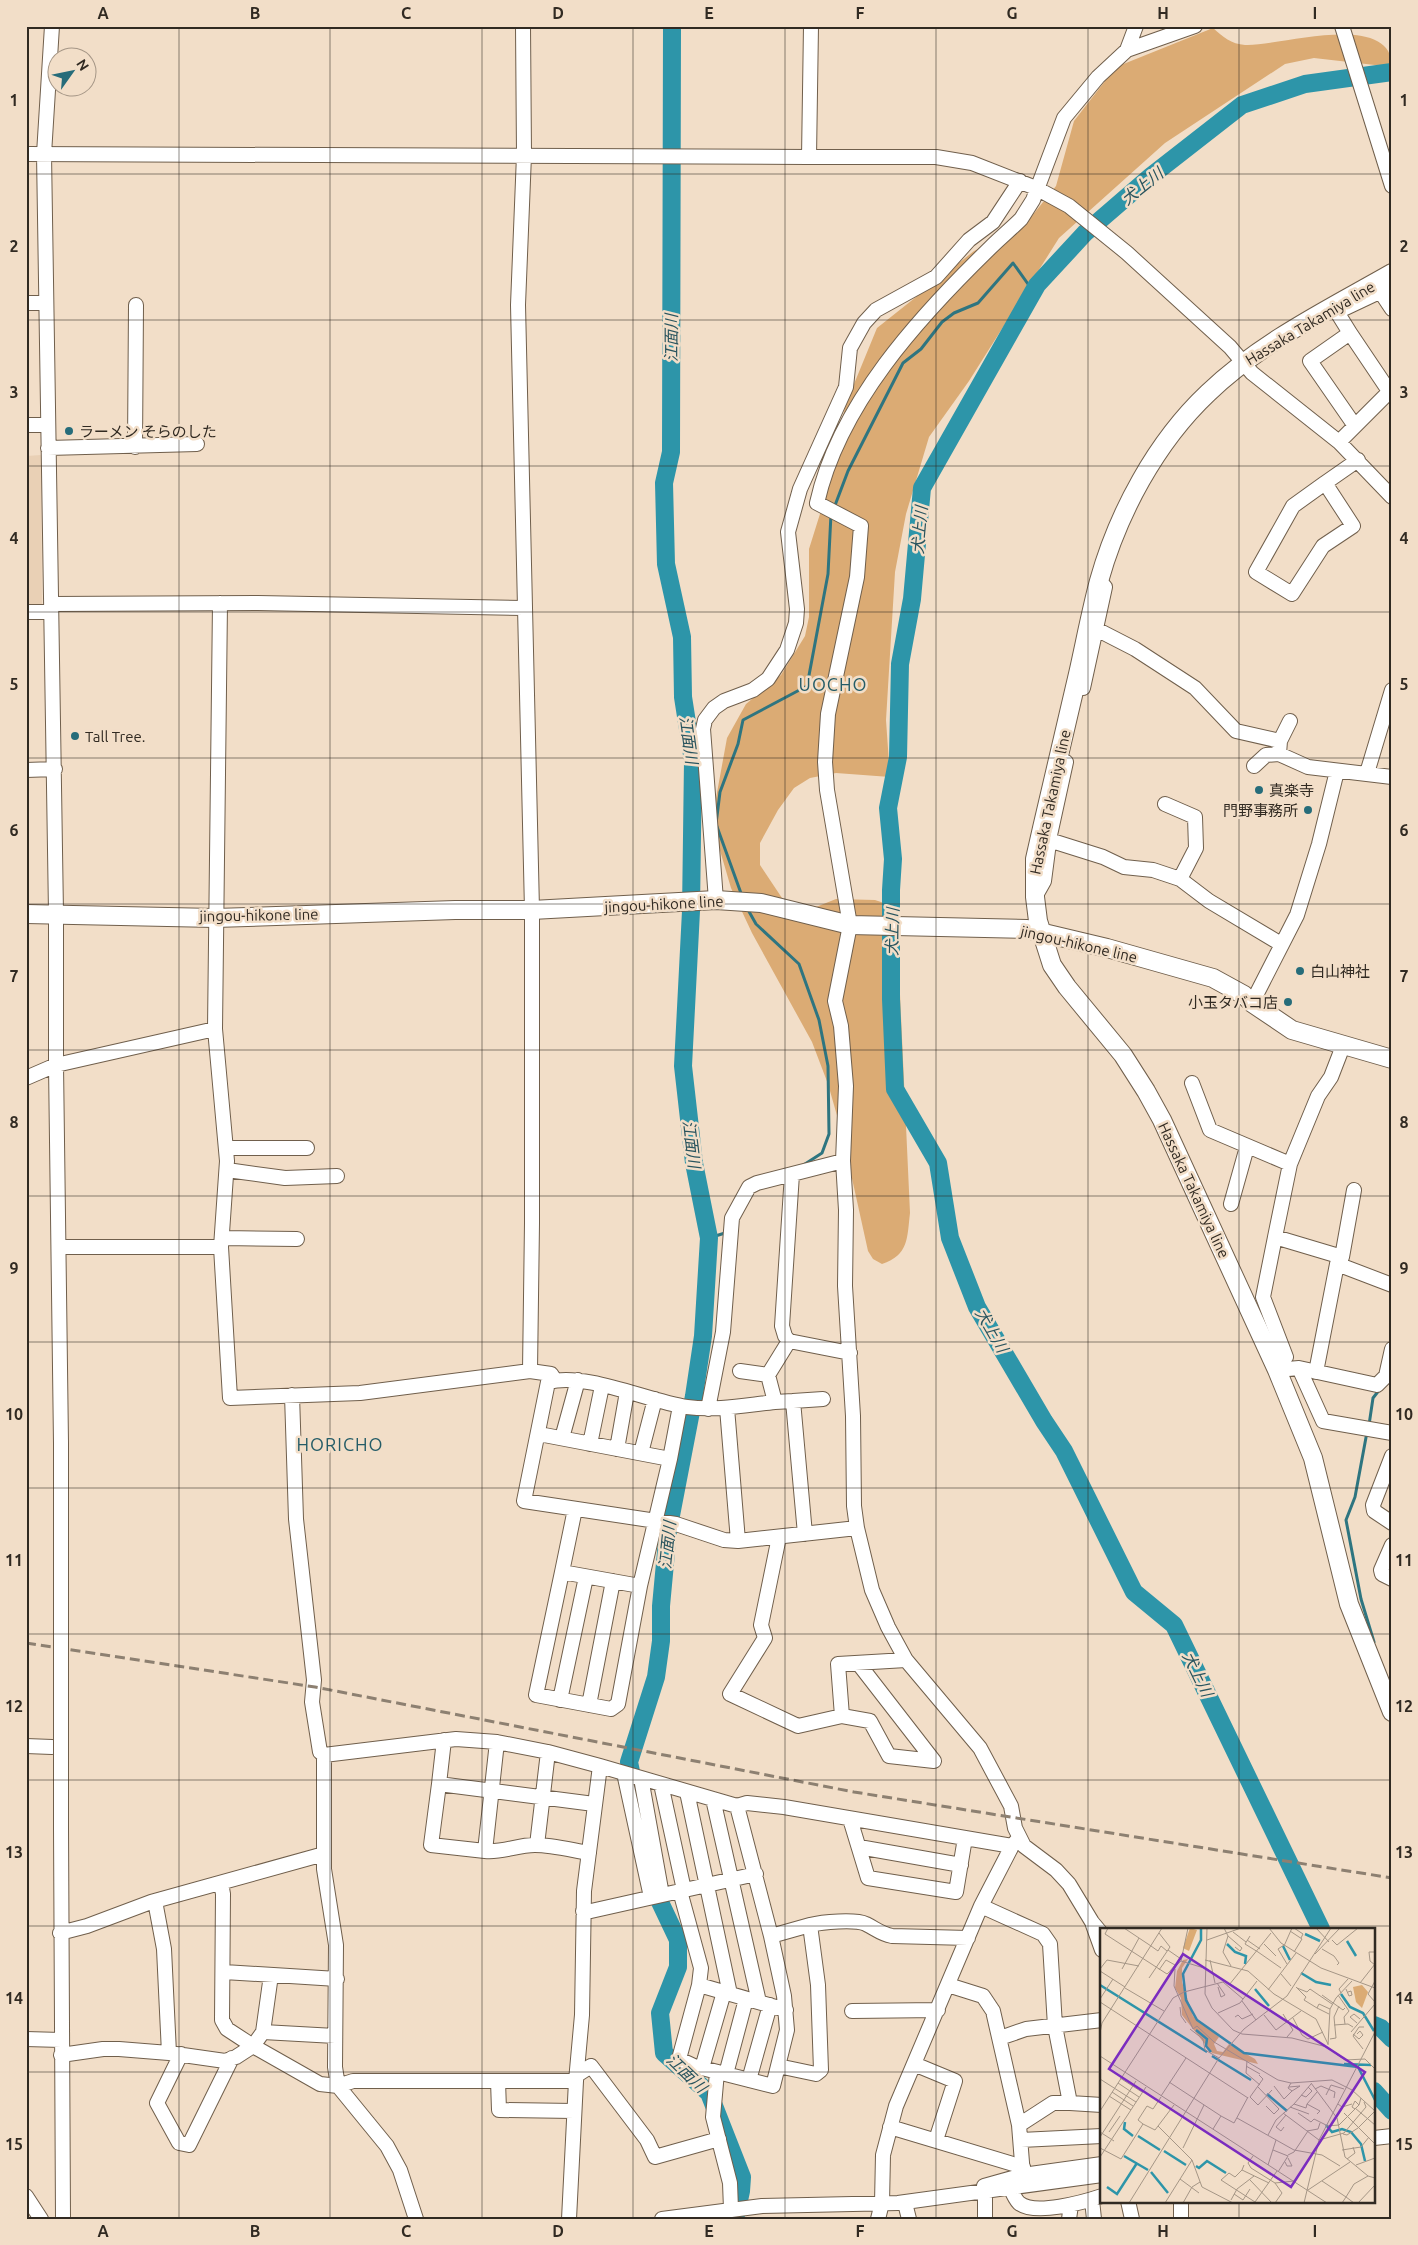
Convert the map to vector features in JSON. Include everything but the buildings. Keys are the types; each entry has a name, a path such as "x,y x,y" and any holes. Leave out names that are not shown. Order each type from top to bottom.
{"main road":[{"name":"Hassaka Takamiya line","path":"1392,274 1240,359 1191,410 1156,456 1139,485 1122,519 1099,581 1035,859 1034,931 1056,972 1123,1055 1158,1113 1282,1364 1313,1458 1349,1604 1392,1712"},
{"name":"jingou-hikone line","path":"26,914 56,913 215,918 455,910 532,910 716,900 761,903 854,925 1034,931 1213,978 1244,995 1252,1003 1292,1030 1392,1059"}],"street":[{"path":"52,26 44,154 56,913 61,1443 60,1933 63,2219"},
{"path":"523,26 524,155 518,305 532,910 530,1370"},
{"path":"809,157 811,26"},
{"path":"1127,50 1136,26"},
{"path":"878,2219 882,2203 883,2155 896,2106 981,1906 1015,1842 1011,1806 980,1748 906,1660 888,1627 872,1590 857,1528 854,1506 853,1416 845,1286 846,1210 843,1161 846,1086 841,1026 836,1001 854,925 826,790 825,762 828,714 857,578 861,526 817,504 822,482 845,429 885,365 924,316 1021,219 1033,200 1042,191 1064,118 1098,77 1127,50 1195,26"},
{"path":"1342,26 1392,186"},
{"path":"26,154 936,157 972,163 1042,191 1089,221 1127,253 1240,359 1252,373 1339,442 1392,497"},
{"path":"716,900 702,729 705,720 714,708 753,690 768,680 787,650 796,623 797,609 788,532 800,489 846,387 850,348 864,323 876,310 936,276 969,240 993,222 1020,182"},
{"path":"1339,442 1390,390 1337,312 1386,289 1392,309"},
{"path":"26,303 46,303"},
{"path":"135,447 136,305"},
{"path":"1350,333 1310,361 1355,426"},
{"path":"26,425 48,425"},
{"path":"48,448 197,444"},
{"path":"1325,483 1353,526 1322,546 1292,594 1256,572 1293,506 1325,483 1358,460"},
{"path":"1035,897 1044,881 1049,840 1098,630 1105,587 1099,581"},
{"path":"26,612 51,608 220,603 524,608"},
{"path":"220,603 215,1030 227,1170 222,1242 230,1398 360,1393 530,1370 551,1374 555,1380"},
{"path":"1098,630 1135,649 1195,688 1236,731 1279,748 1308,766 1392,777"},
{"path":"1367,773 1392,690"},
{"path":"1254,766 1266,755 1279,748 1290,721"},
{"path":"26,770 54,769"},
{"path":"1252,1003 1297,915 1319,844 1337,771"},
{"path":"1165,804 1195,817 1196,848 1180,879"},
{"path":"1049,840 1103,857 1124,868 1152,870 1180,879 1209,901 1281,944"},
{"path":"26,1078 56,1065 215,1030"},
{"path":"1343,1046 1330,1078 1318,1096 1290,1164 1263,1298 1282,1364 1377,1385 1386,1376 1392,1349"},
{"path":"1192,1083 1210,1130 1290,1164"},
{"path":"1230,1204 1247,1147"},
{"path":"226,1148 307,1148"},
{"path":"575,1508 536,1695 611,1709 618,1704 640,1586 665,1522 670,1459 723,1332 732,1218 749,1188 758,1183 843,1161"},
{"path":"227,1170 285,1178 337,1176"},
{"path":"792,1174 782,1326 784,1336 789,1341 850,1353"},
{"path":"1316,1372 1354,1190"},
{"path":"1276,1237 1339,1260 1392,1285"},
{"path":"59,1247 297,1239"},
{"path":"775,1402 768,1375 789,1341"},
{"path":"1299,1368 1323,1421 1392,1432"},
{"path":"740,1371 768,1375"},
{"path":"823,1399 726,1408 693,1407 578,1380 555,1380 548,1382 524,1501 665,1522 724,1540 738,1541 857,1528"},
{"path":"562,1438 578,1380"},
{"path":"590,1444 602,1386"},
{"path":"617,1449 627,1392"},
{"path":"292,1395 296,1519 314,1680 312,1702 320,1752 324,1755 324,1854 336,1945 335,2067 338,2086 387,2146 400,2170 416,2219"},
{"path":"642,1453 654,1399"},
{"path":"793,1401 805,1534"},
{"path":"726,1408 738,1541"},
{"path":"539,1434 670,1459"},
{"path":"1392,1456 1373,1505 1374,1511 1392,1523"},
{"path":"779,1537 761,1625 766,1638 730,1694 798,1726 842,1716 870,1721 889,1756 934,1761 858,1663"},
{"path":"1392,1545 1381,1570 1382,1574 1392,1579"},
{"path":"562,1572 640,1586"},
{"path":"560,1700 586,1577"},
{"path":"589,1705 613,1581"},
{"path":"842,1716 838,1664 906,1660"},
{"path":"324,1755 456,1739 497,1742 548,1752 737,1806 747,1803 965,1838 1015,1842 1024,1846 1056,1870 1069,1884 1100,1932"},
{"path":"444,1740 431,1845 496,1852 515,1846 537,1845 589,1853"},
{"path":"485,1851 497,1742"},
{"path":"26,1746 52,1747"},
{"path":"537,1845 548,1752"},
{"path":"569,2219 576,2078 582,2015 583,1911 594,1804 600,1766"},
{"path":"624,1773 656,1896"},
{"path":"640,1778 656,1896"},
{"path":"439,1784 594,1804"},
{"path":"661,1784 682,1891 701,1968 699,1985 679,2059 702,2068 773,2086 787,2030 786,2010 771,1936 737,1806"},
{"path":"688,1792 727,1993 702,2068"},
{"path":"713,1799 758,2002 749,2080"},
{"path":"850,1819 868,1878 956,1892 965,1838"},
{"path":"859,1847 961,1865"},
{"path":"60,1933 87,1926 155,1900 220,1884 324,1854"},
{"path":"583,1911 591,1911 756,1874"},
{"path":"220,1884 223,1894 224,1972 222,2020 227,2029 253,2046 320,2084 338,2086 352,2082 498,2081 576,2078 591,2066 647,2140 655,2157 719,2139"},
{"path":"155,1900 164,1949 175,2054 157,2103 179,2143 189,2145 232,2058"},
{"path":"981,1906 1043,1934 1050,1944 1055,2026 1070,2103"},
{"path":"771,1936 821,1922 865,1923 881,1934 892,1936 968,1938"},
{"path":"1092,1922 1100,1944"},
{"path":"778,2066 816,2074 820,2070 818,1984 810,1925"},
{"path":"224,1972 337,1979"},
{"path":"62,2055 103,2048 175,2054 225,2061 253,2046 263,2032 271,1975"},
{"path":"699,1985 786,2010"},
{"path":"948,1985 982,1996 993,2011 1019,2125 1023,2171"},
{"path":"726,2213 730,2183 713,2117 722,2073 758,2002"},
{"path":"852,2011 938,2010"},
{"path":"1000,2038 1026,2029 1100,2020"},
{"path":"263,2032 335,2036"},
{"path":"26,2039 61,2040"},
{"path":"914,2064 955,2081 936,2140"},
{"path":"498,2081 499,2110 574,2111"},
{"path":"1019,2125 1053,2103 1100,2105"},
{"path":"890,2127 936,2140 1023,2171"},
{"path":"1020,2140 1100,2136"},
{"path":"1376,2138 1392,2136"},
{"path":"985,2219 980,2187 1023,2171 1100,2164"},
{"path":"662,2219 726,2213 904,2203 1011,2190 1100,2175"},
{"path":"1011,2190 1019,2203 1030,2208 1070,2212 1097,2198"},
{"path":"26,2196 41,2219"},
{"path":"1094,2219 1097,2198"},
{"path":"1128,2202 1132,2219"},
{"path":"1181,2202 1181,2219"},
{"path":"904,2203 909,2219"}],"shaded area":[{"path":"1213,28 1231,42 1245,45 1330,35 1354,35 1374,39 1387,49 1392,67 1314,58 1285,64 1165,143 1059,238 969,381 929,437 906,514 895,572 886,720 890,777 836,773 810,778 794,788 778,810 760,843 760,865 784,901 811,909 836,899 875,900 896,907 910,1213 907,1238 902,1250 897,1256 882,1264 873,1259 868,1251 842,1133 828,1084 812,1042 752,933 731,888 719,847 714,809 727,738 746,704 781,675 805,636 809,617 809,549 835,466 845,406 877,328 974,251 1023,227 1056,186 1074,121 1116,67"},
{"path":"41,455 42,609 26,610 26,456"}],"waterway":[{"name":"江面川","path":"635,1791 629,1762 656,1677 661,1641 661,1606 668,1531 694,1396 703,1336 709,1238 694,1163 683,1066 691,911 693,761 683,697 682,637 666,564 664,483 671,452 672,26"},
{"name":"犬上川","path":"1321,1928 1174,1625 1134,1592 1064,1451 1044,1421 977,1307 950,1238 938,1163 895,1089 891,999 891,890 893,859 888,808 898,757 900,664 912,599 922,488 1037,285 1085,233 1151,176 1242,105 1305,84 1392,72"},
{"path":"834,508 848,471 903,363 921,349 942,322 954,313 978,303 1013,263 1033,291"},
{"path":"742,896 716,824 720,792 738,744 743,720 807,686 828,574 831,514"},
{"path":"747,908 756,924 799,964 819,1020 828,1066 829,1134 822,1153 805,1164"},
{"path":"709,1238 725,1233 725,1230"},
{"path":"1369,1425 1373,1398 1380,1389"},
{"path":"1367,1432 1355,1497 1346,1520 1361,1599 1374,1642"},
{"name":"江面川","path":"650,1881 678,1940 678,1967 660,2013 664,2053 709,2093 742,2177 735,2219"},
{"path":"1376,2026 1381,2028 1392,2039"},
{"name":"犬上川","path":"1376,2093 1392,2111"}],"railway":[{"path":"26,1643 315,1687 854,1792 1392,1878"}],"place":[{"name":"ラーメン そらのした","path":"69,431"},
{"name":"Tall Tree.","path":"75,736"},
{"name":"真楽寺","path":"1259,790"},
{"name":"門野事務所","path":"1308,810"},
{"name":"白山神社","path":"1300,971"},
{"name":"小玉タバコ店","path":"1288,1002"}],"district":[{"name":"UOCHO","path":"833,684"},
{"name":"HORICHO","path":"340,1444"}]}
